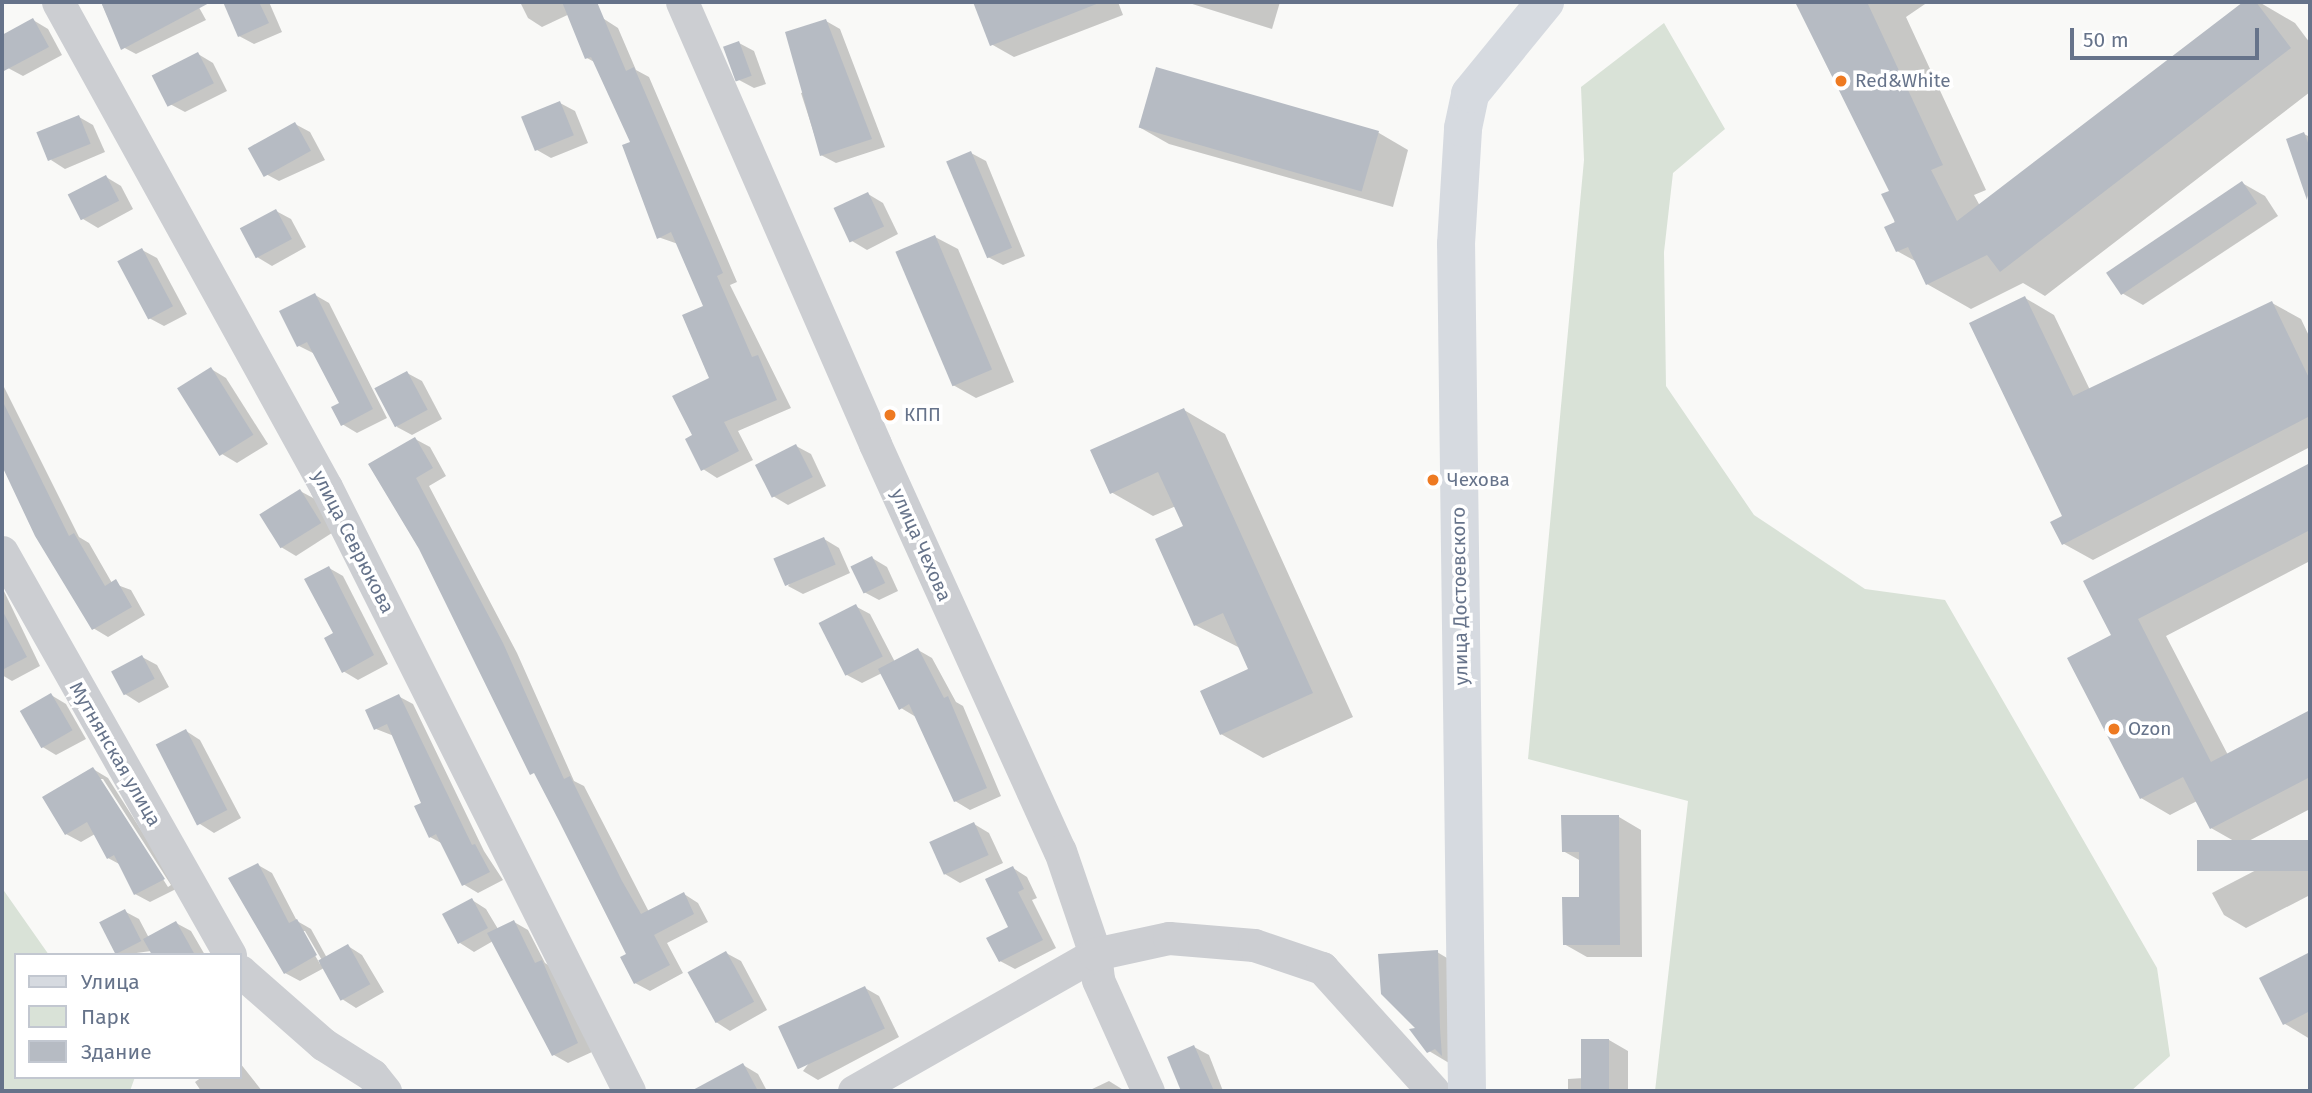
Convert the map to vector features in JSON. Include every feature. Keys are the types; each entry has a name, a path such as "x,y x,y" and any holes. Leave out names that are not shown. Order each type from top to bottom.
{"main road":[{"name":"улица Достоевского","path":"1467,1091 1456,244 1463,128 1470,94 1545,2"}],"street":[{"name":"улица Севрюкова","path":"58,2 326,487 629,1091"},
{"name":"улица Чехова","path":"682,2 869,432 1060,851 1095,954 1098,980 1148,1091"},
{"name":"Мутнянская улица","path":"2,552 229,953"},
{"path":"854,1091 1095,954 1169,938 1254,945 1322,968 1433,1091"},
{"path":"242,973 323,1044 372,1075 385,1091"}],"green space":[{"path":"1664,23 1725,129 1673,173 1664,252 1666,386 1754,515 1865,589 1945,600 2157,968 2170,1056 2131,1091 1655,1091 1688,801 1528,759 1584,160 1581,87"},
{"path":"2,888 48,953 14,953 14,1079 134,1079 130,1091 2,1091"}],"building":[{"path":"101,2 211,2 121,50"},
{"path":"223,2 259,2 269,23 238,37"},
{"path":"562,2 597,2 626,71 634,67 723,273 717,276 752,357 758,355 777,400 724,422 739,451 701,471 685,439 692,435 672,396 709,378 682,315 703,306 671,232 657,239 622,145 630,142 591,57 585,59"},
{"path":"973,2 1099,2 1099,3 990,46"},
{"path":"1795,2 1867,2 1943,165 1931,170 1957,221 2243,2 2256,2 2291,48 2000,272 1987,255 1926,285 1908,247 1896,252 1884,227 1895,222 1881,194 1889,191"},
{"path":"33,18 49,47 2,72 2,35"},
{"path":"826,19 872,139 820,156 785,32"},
{"path":"739,41 752,76 736,82 723,47"},
{"path":"198,52 214,83 168,107 152,76"},
{"path":"1156,67 1379,131 1362,192 1139,128"},
{"path":"560,101 574,135 535,151 521,117"},
{"path":"79,115 91,144 48,161 36,132"},
{"path":"295,122 311,151 264,177 248,148"},
{"path":"2304,132 2310,148 2307,200 2286,139"},
{"path":"971,151 1012,248 987,258 946,162"},
{"path":"106,175 119,201 81,220 68,195"},
{"path":"2242,181 2257,203 2121,295 2106,273"},
{"path":"868,192 884,226 850,242 834,208"},
{"path":"276,209 292,239 256,258 240,228"},
{"path":"935,235 992,369 952,386 895,252"},
{"path":"142,248 173,306 148,319 117,261"},
{"path":"315,293 373,409 341,426 331,407 339,403 307,342 297,347 279,311"},
{"path":"2025,296 2073,396 2272,301 2310,380 2310,416 2062,545 2050,522 2062,516 1969,323"},
{"path":"211,367 253,435 219,456 177,388"},
{"path":"407,371 428,410 395,427 374,388"},
{"path":"2,400 69,536 74,533 105,586 116,579 132,607 92,630 35,536 2,466"},
{"path":"1184,408 1313,693 1220,735 1200,691 1248,669 1223,613 1194,626 1155,539 1183,526 1158,472 1110,494 1090,450"},
{"path":"415,437 433,468 416,478 503,643 564,779 570,776 641,914 684,892 694,914 654,935 670,965 634,984 620,957 626,954 558,819 534,773 530,775 419,549 368,464"},
{"path":"796,444 813,477 772,498 755,465"},
{"path":"2310,463 2310,530 2138,619 2211,762 2310,710 2310,777 2210,829 2183,777 2140,799 2067,658 2111,635 2083,581"},
{"path":"300,489 321,523 280,548 259,514"},
{"path":"824,537 836,565 785,586 773,558"},
{"path":"872,556 885,583 864,593 850,567"},
{"path":"329,566 374,655 342,673 324,638 333,633 304,579"},
{"path":"856,604 883,657 845,676 819,623"},
{"path":"2,610 27,657 2,670"},
{"path":"918,648 944,698 948,696 987,788 954,802 909,704 899,710 878,669"},
{"path":"142,655 155,679 124,695 111,671"},
{"path":"51,693 72,730 41,748 20,711"},
{"path":"399,694 472,845 475,844 490,872 462,886 436,834 429,838 414,806 421,803 387,724 374,730 365,710"},
{"path":"186,729 227,810 197,826 156,744"},
{"path":"93,767 165,879 134,895 114,855 107,859 87,822 65,835 42,797"},
{"path":"1561,815 1619,815 1620,945 1563,945 1562,897 1579,897 1579,852 1562,852"},
{"path":"974,822 989,855 944,875 929,842"},
{"path":"2197,840 2310,840 2310,871 2197,871"},
{"path":"258,863 289,923 297,919 317,955 284,974 228,878"},
{"path":"1013,866 1024,889 1018,892 1043,940 999,962 986,938 1008,927 985,879"},
{"path":"472,898 488,928 458,944 442,914"},
{"path":"125,909 141,941 115,953 99,922"},
{"path":"514,920 535,963 542,960 578,1043 552,1056 487,933"},
{"path":"176,921 194,953 151,953 143,939"},
{"path":"348,944 370,984 341,1001 318,960"},
{"path":"1438,950 1442,1056 1435,1049 1427,1053 1409,1029 1415,1028 1381,994 1378,954"},
{"path":"726,951 754,1002 716,1023 688,972"},
{"path":"2310,952 2310,1011 2283,1025 2259,978"},
{"path":"865,986 885,1029 798,1069 778,1027"},
{"path":"1581,1039 1609,1039 1609,1091 1581,1091"},
{"path":"1194,1045 1214,1091 1181,1091 1167,1057"},
{"path":"743,1063 758,1091 691,1091"}],"place":[{"name":"Red&White","path":"1841,81"},
{"name":"КПП","path":"890,415"},
{"name":"Чехова","path":"1433,480"},
{"name":"Ozon","path":"2114,729"}]}
